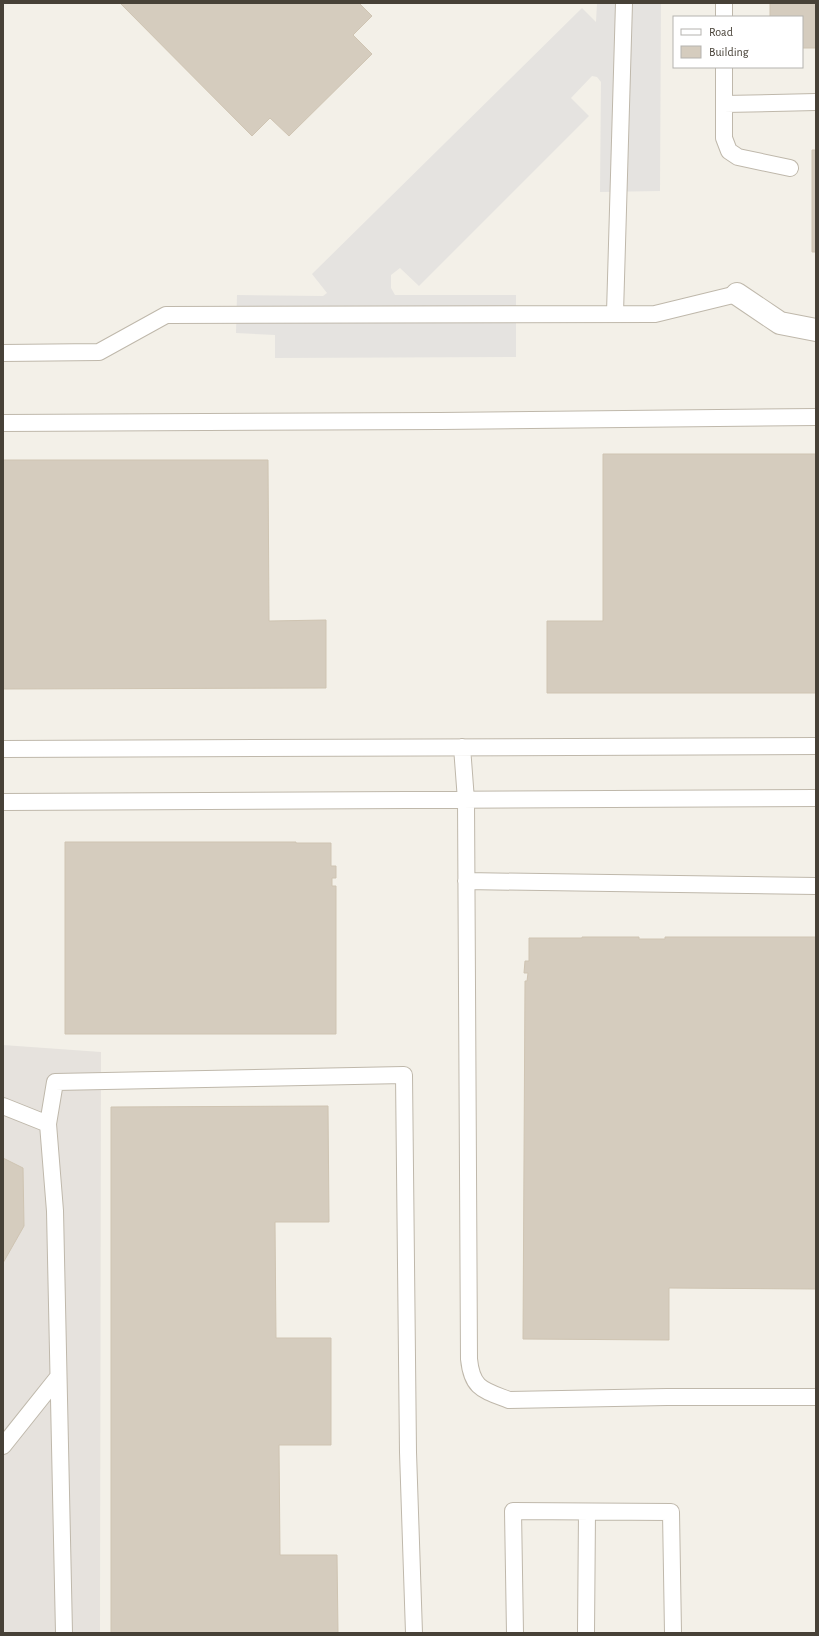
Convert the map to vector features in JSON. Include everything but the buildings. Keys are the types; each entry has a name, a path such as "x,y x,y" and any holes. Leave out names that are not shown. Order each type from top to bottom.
{"street":[{"path":"737,294 780,323 816,330"}],"lane":[{"path":"614,313 624,3"},
{"path":"724,3 724,16"},
{"path":"724,68 724,138 730,151 738,157 790,168"},
{"path":"724,104 816,102"},
{"path":"3,353 99,352 166,315 343,313 550,315 614,313 655,314 737,294"},
{"path":"3,423 440,421 816,417"},
{"path":"3,750 816,746"},
{"path":"462,747 466,800 469,1359 471,1373 476,1384 486,1392 509,1400 667,1397 816,1397"},
{"path":"3,802 816,798"},
{"path":"466,881 816,886"},
{"path":"64,1633 55,1211 48,1124 55,1082 404,1075 408,1452 414,1633"},
{"path":"3,1106 48,1124"},
{"path":"3,1446 58,1377"},
{"path":"515,1633 513,1511 671,1512 673,1633"},
{"path":"586,1633 587,1512"}],"shaded area":[{"path":"597,3 661,3 660,191 600,192 601,82 597,77 592,76 571,98 589,116 419,286 400,268 391,275 391,288 395,295 516,295 516,357 275,358 275,335 236,333 237,295 323,296 327,293 312,274 582,8 596,22"},
{"path":"3,1045 101,1052 100,1633 3,1633"}]}
